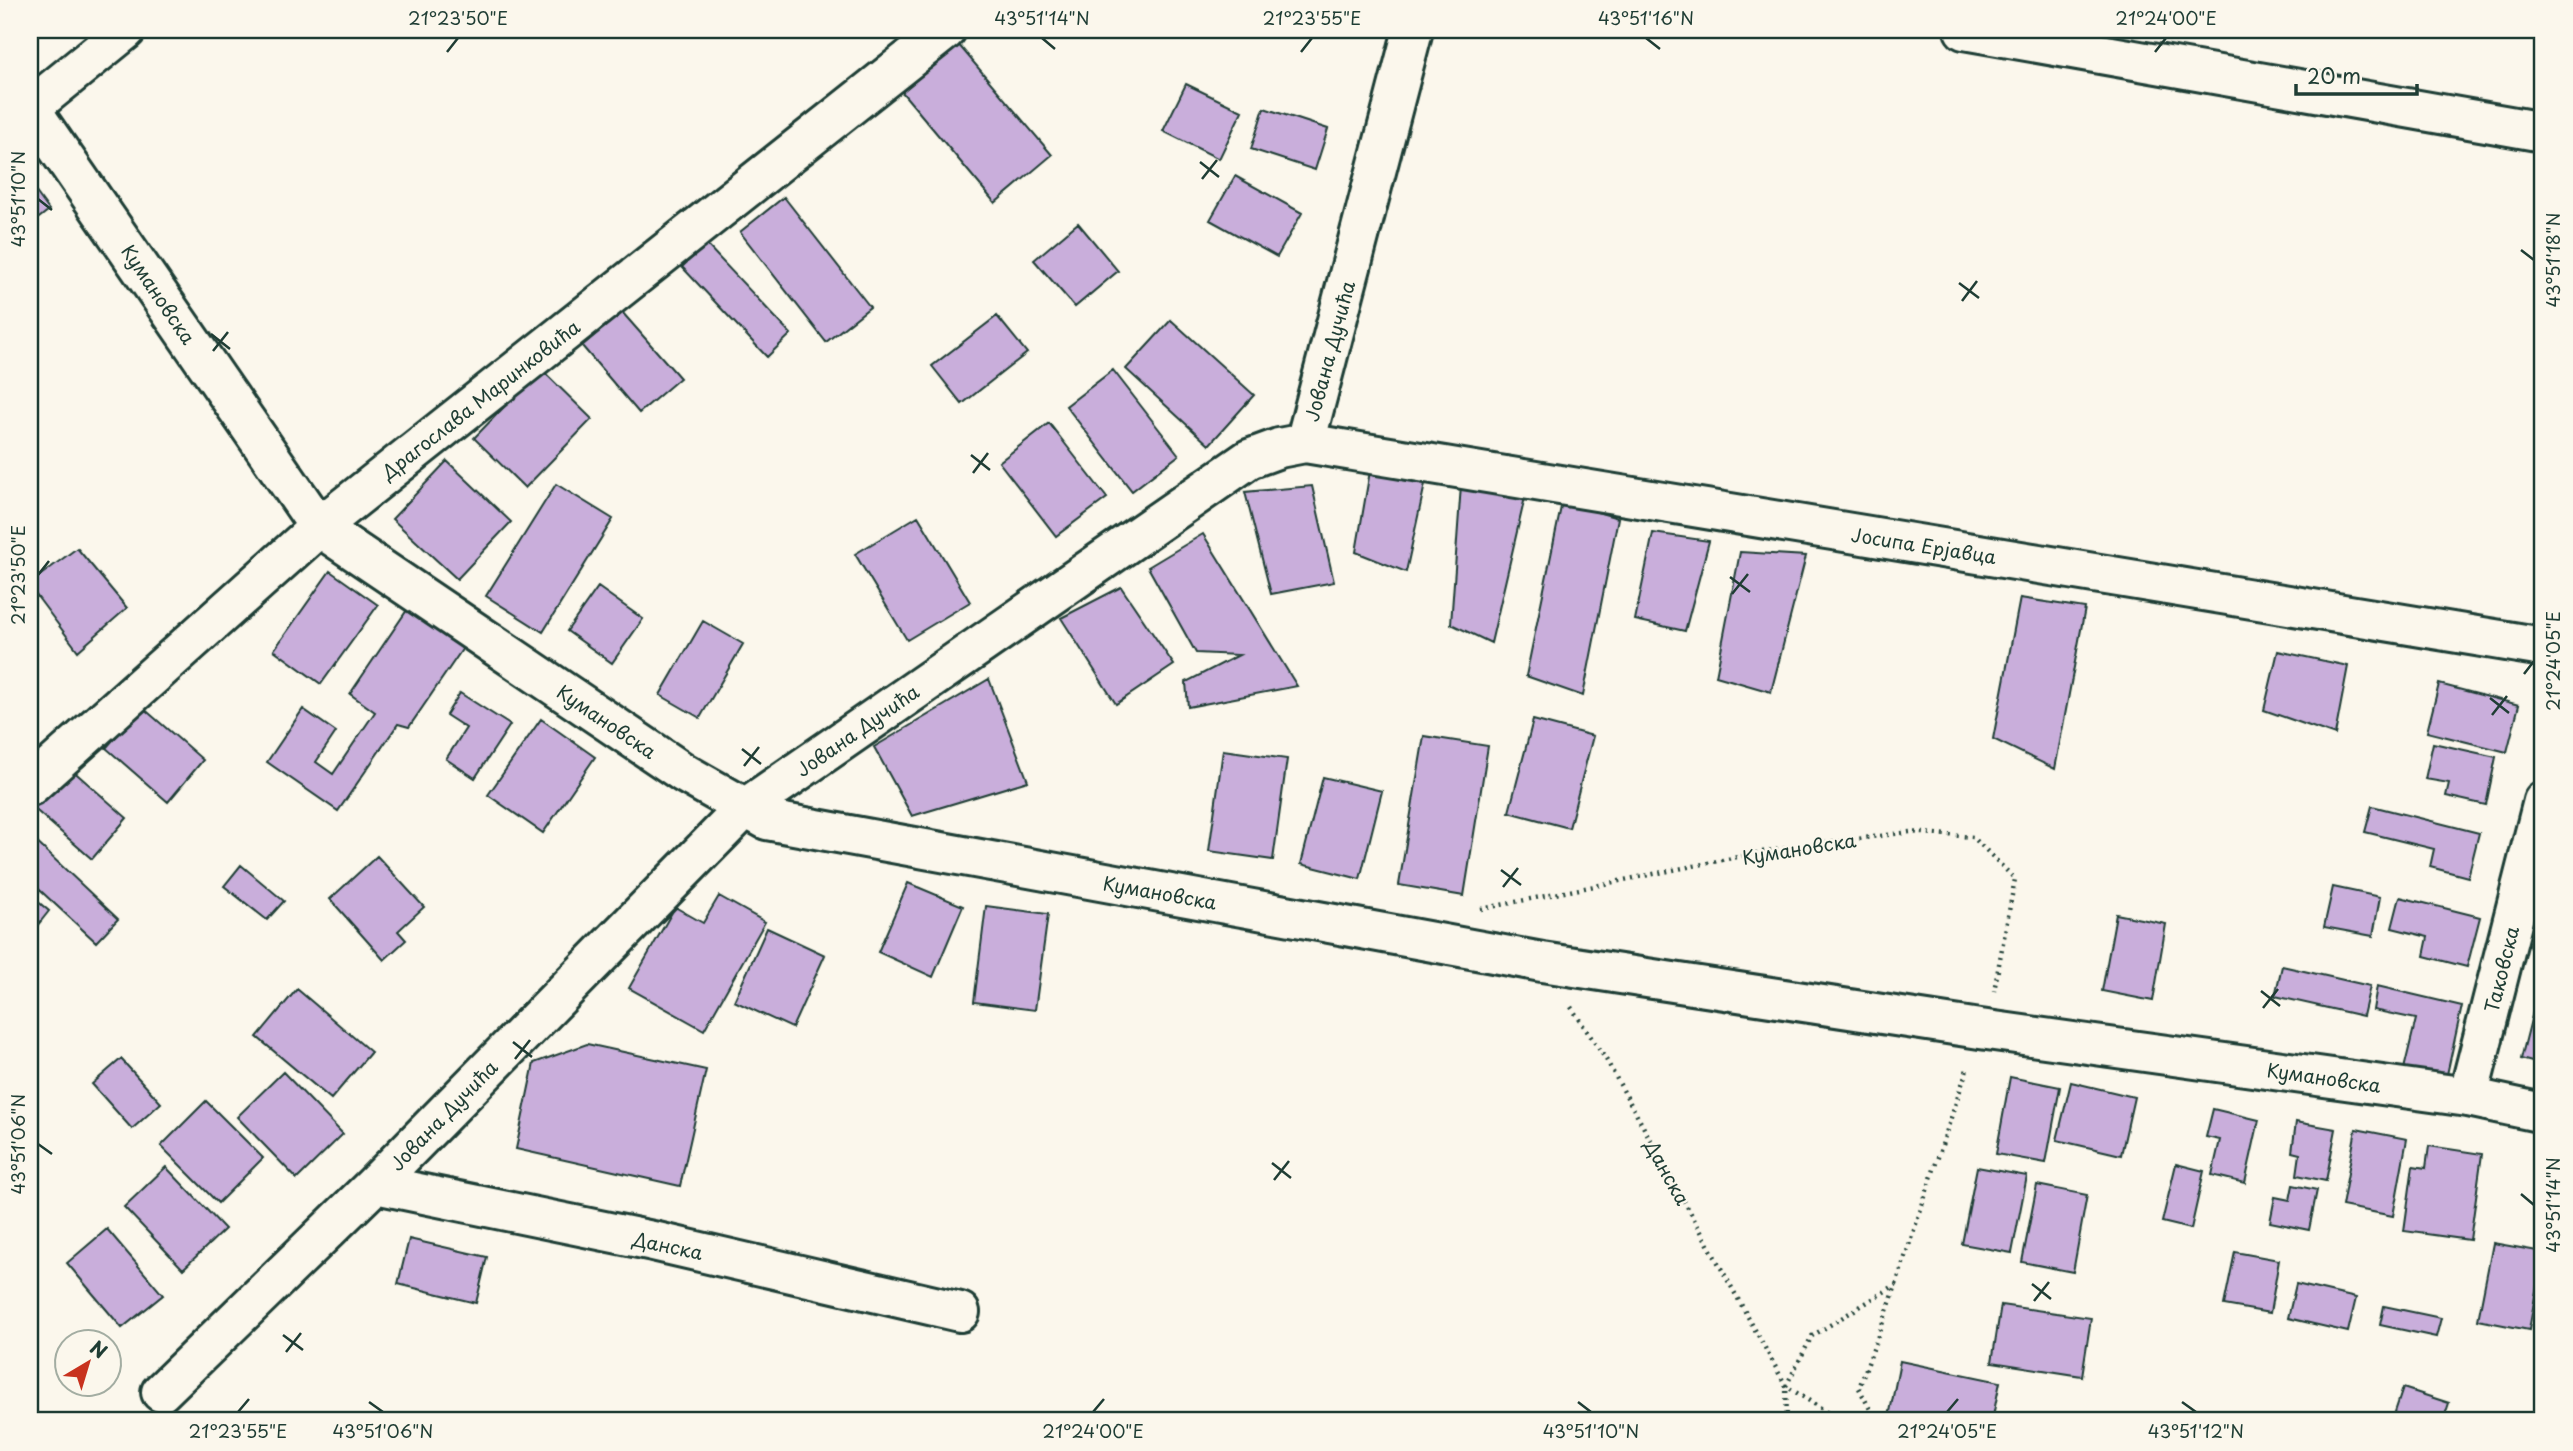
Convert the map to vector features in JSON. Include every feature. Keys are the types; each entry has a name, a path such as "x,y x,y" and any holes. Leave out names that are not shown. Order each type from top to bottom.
{"street":[{"path":"30,108 126,30"},
{"name":"Драгослава Маринковића","path":"30,786 319,527 946,30"},
{"name":"Јована Дучића","path":"161,1392 375,1184 745,808 1250,459 1279,448 1305,443 1413,30"},
{"path":"1964,30 2543,132"},
{"name":"Кумановска","path":"30,108 319,527 684,773 767,820 1542,962 1980,1029 2468,1097 2543,1113"},
{"name":"Јосипа Ерјавца","path":"1305,443 2543,647"},
{"name":"Таковска","path":"2468,1097 2543,801"},
{"name":"Данска","path":"375,1184 653,1241 960,1312"}],"path":[{"name":"Кумановска","path":"1424,941 1483,908 1767,851 1910,832 1973,837 2015,879 1996,983 1980,1029"},
{"name":"Данска","path":"1542,962 1607,1061 1786,1386 1787,1421"},
{"path":"1876,1421 1859,1388 1897,1284 1980,1029"},
{"name":"Данска","path":"1786,1386 1812,1336 1897,1284"},
{"name":"Данска","path":"1786,1386 1841,1421"}],"building":[{"path":"958,44 1052,155 995,203 902,92"},
{"path":"1186,84 1242,111 1219,159 1163,131"},
{"path":"1264,108 1328,129 1315,170 1251,149"},
{"path":"1235,176 1302,213 1277,257 1210,220"},
{"path":"30,184 49,210 30,225"},
{"path":"784,197 870,307 826,342 740,232"},
{"path":"1078,223 1118,271 1075,307 1034,260"},
{"path":"706,244 791,334 767,357 682,267"},
{"path":"622,312 680,378 639,413 582,346"},
{"path":"997,316 1027,353 962,404 932,366"},
{"path":"1171,320 1254,395 1209,445 1126,369"},
{"path":"541,369 592,419 525,488 474,438"},
{"path":"1113,370 1179,455 1132,491 1066,406"},
{"path":"1049,423 1107,498 1056,536 999,462"},
{"path":"447,461 511,522 457,579 392,519"},
{"path":"1370,471 1425,484 1406,572 1356,552"},
{"path":"556,484 613,519 543,632 486,596"},
{"path":"1461,485 1526,493 1491,643 1451,624"},
{"path":"1312,486 1334,582 1271,594 1245,492"},
{"path":"1562,502 1618,518 1583,696 1526,676"},
{"path":"918,516 970,602 907,640 855,554"},
{"path":"1653,533 1709,541 1685,631 1635,620"},
{"path":"1203,534 1297,686 1188,707 1186,682 1239,655 1196,653 1148,567"},
{"path":"77,548 127,608 78,651 30,587 30,583"},
{"path":"1740,552 1806,556 1771,692 1716,676"},
{"path":"330,571 378,605 321,684 274,650"},
{"path":"598,587 643,619 612,663 567,631"},
{"path":"1121,587 1174,665 1116,704 1061,618"},
{"path":"2020,598 2085,608 2055,769 1993,739"},
{"path":"407,610 463,648 409,727 398,724 338,811 267,762 303,709 336,732 316,762 333,774 375,712 350,694"},
{"path":"703,621 743,644 700,718 660,695"},
{"path":"2278,651 2348,666 2335,735 2264,710"},
{"path":"989,679 1028,781 912,816 874,747"},
{"path":"2439,684 2519,705 2507,752 2427,732"},
{"path":"460,693 510,725 475,778 446,759 466,728 446,715"},
{"path":"142,707 203,760 168,802 106,748"},
{"path":"541,719 595,757 543,833 488,795"},
{"path":"1533,720 1593,736 1569,828 1509,812"},
{"path":"1424,736 1488,746 1464,896 1399,885"},
{"path":"2433,743 2496,757 2486,805 2446,796 2449,783 2425,779"},
{"path":"1223,750 1287,759 1273,860 1209,851"},
{"path":"62,761 127,818 92,859 30,805 30,798"},
{"path":"1323,777 1382,791 1360,879 1301,864"},
{"path":"2372,806 2479,833 2468,877 2430,867 2434,849 2365,832"},
{"path":"30,836 118,919 96,942 30,881"},
{"path":"377,856 424,907 398,931 406,940 384,960 330,899"},
{"path":"241,865 284,901 267,920 224,886"},
{"path":"908,883 963,906 933,977 878,952"},
{"path":"2333,887 2380,897 2373,936 2324,927"},
{"path":"30,895 49,911 30,935"},
{"path":"719,896 765,922 704,1030 629,988 675,907 703,923"},
{"path":"2400,897 2480,917 2467,967 2424,956 2428,937 2392,928"},
{"path":"986,906 1048,914 1035,1010 974,1002"},
{"path":"2116,914 2166,924 2153,1001 2102,991"},
{"path":"767,928 825,955 792,1028 734,1001"},
{"path":"2282,966 2370,986 2363,1016 2275,996"},
{"path":"2377,986 2462,1006 2446,1079 2404,1069 2416,1019 2373,1010"},
{"path":"297,989 371,1052 331,1099 257,1037"},
{"path":"2533,1012 2543,1014 2543,1065 2521,1059"},
{"path":"587,1044 706,1070 680,1186 516,1149 534,1063"},
{"path":"121,1059 161,1103 132,1129 92,1084"},
{"path":"283,1072 343,1134 297,1179 237,1117"},
{"path":"2010,1077 2060,1087 2046,1163 1996,1154"},
{"path":"2071,1082 2134,1097 2121,1155 2057,1140"},
{"path":"206,1101 263,1158 218,1203 161,1146"},
{"path":"2213,1109 2259,1120 2245,1183 2212,1175 2220,1140 2206,1137"},
{"path":"2296,1122 2336,1129 2326,1181 2297,1175 2300,1154 2292,1152"},
{"path":"2356,1129 2407,1139 2393,1216 2342,1206"},
{"path":"2429,1146 2482,1154 2470,1240 2404,1231 2413,1166 2426,1168"},
{"path":"2176,1164 2204,1171 2191,1229 2162,1222"},
{"path":"166,1167 225,1229 183,1269 124,1207"},
{"path":"1977,1167 2027,1176 2012,1253 1962,1244"},
{"path":"2037,1185 2087,1195 2073,1272 2022,1262"},
{"path":"2293,1185 2317,1190 2309,1230 2270,1222 2275,1197 2290,1200"},
{"path":"107,1229 163,1295 122,1328 67,1263"},
{"path":"409,1239 487,1257 476,1303 398,1284"},
{"path":"2493,1243 2543,1252 2529,1330 2478,1320"},
{"path":"2235,1252 2279,1260 2270,1313 2224,1305"},
{"path":"2296,1284 2356,1298 2348,1332 2288,1318"},
{"path":"2001,1305 2091,1318 2082,1376 1992,1362"},
{"path":"2384,1306 2441,1318 2436,1337 2380,1325"},
{"path":"1900,1361 2000,1382 1992,1421 1910,1421 1889,1417"},
{"path":"2403,1388 2449,1403 2443,1421 2402,1421 2393,1418"}]}
